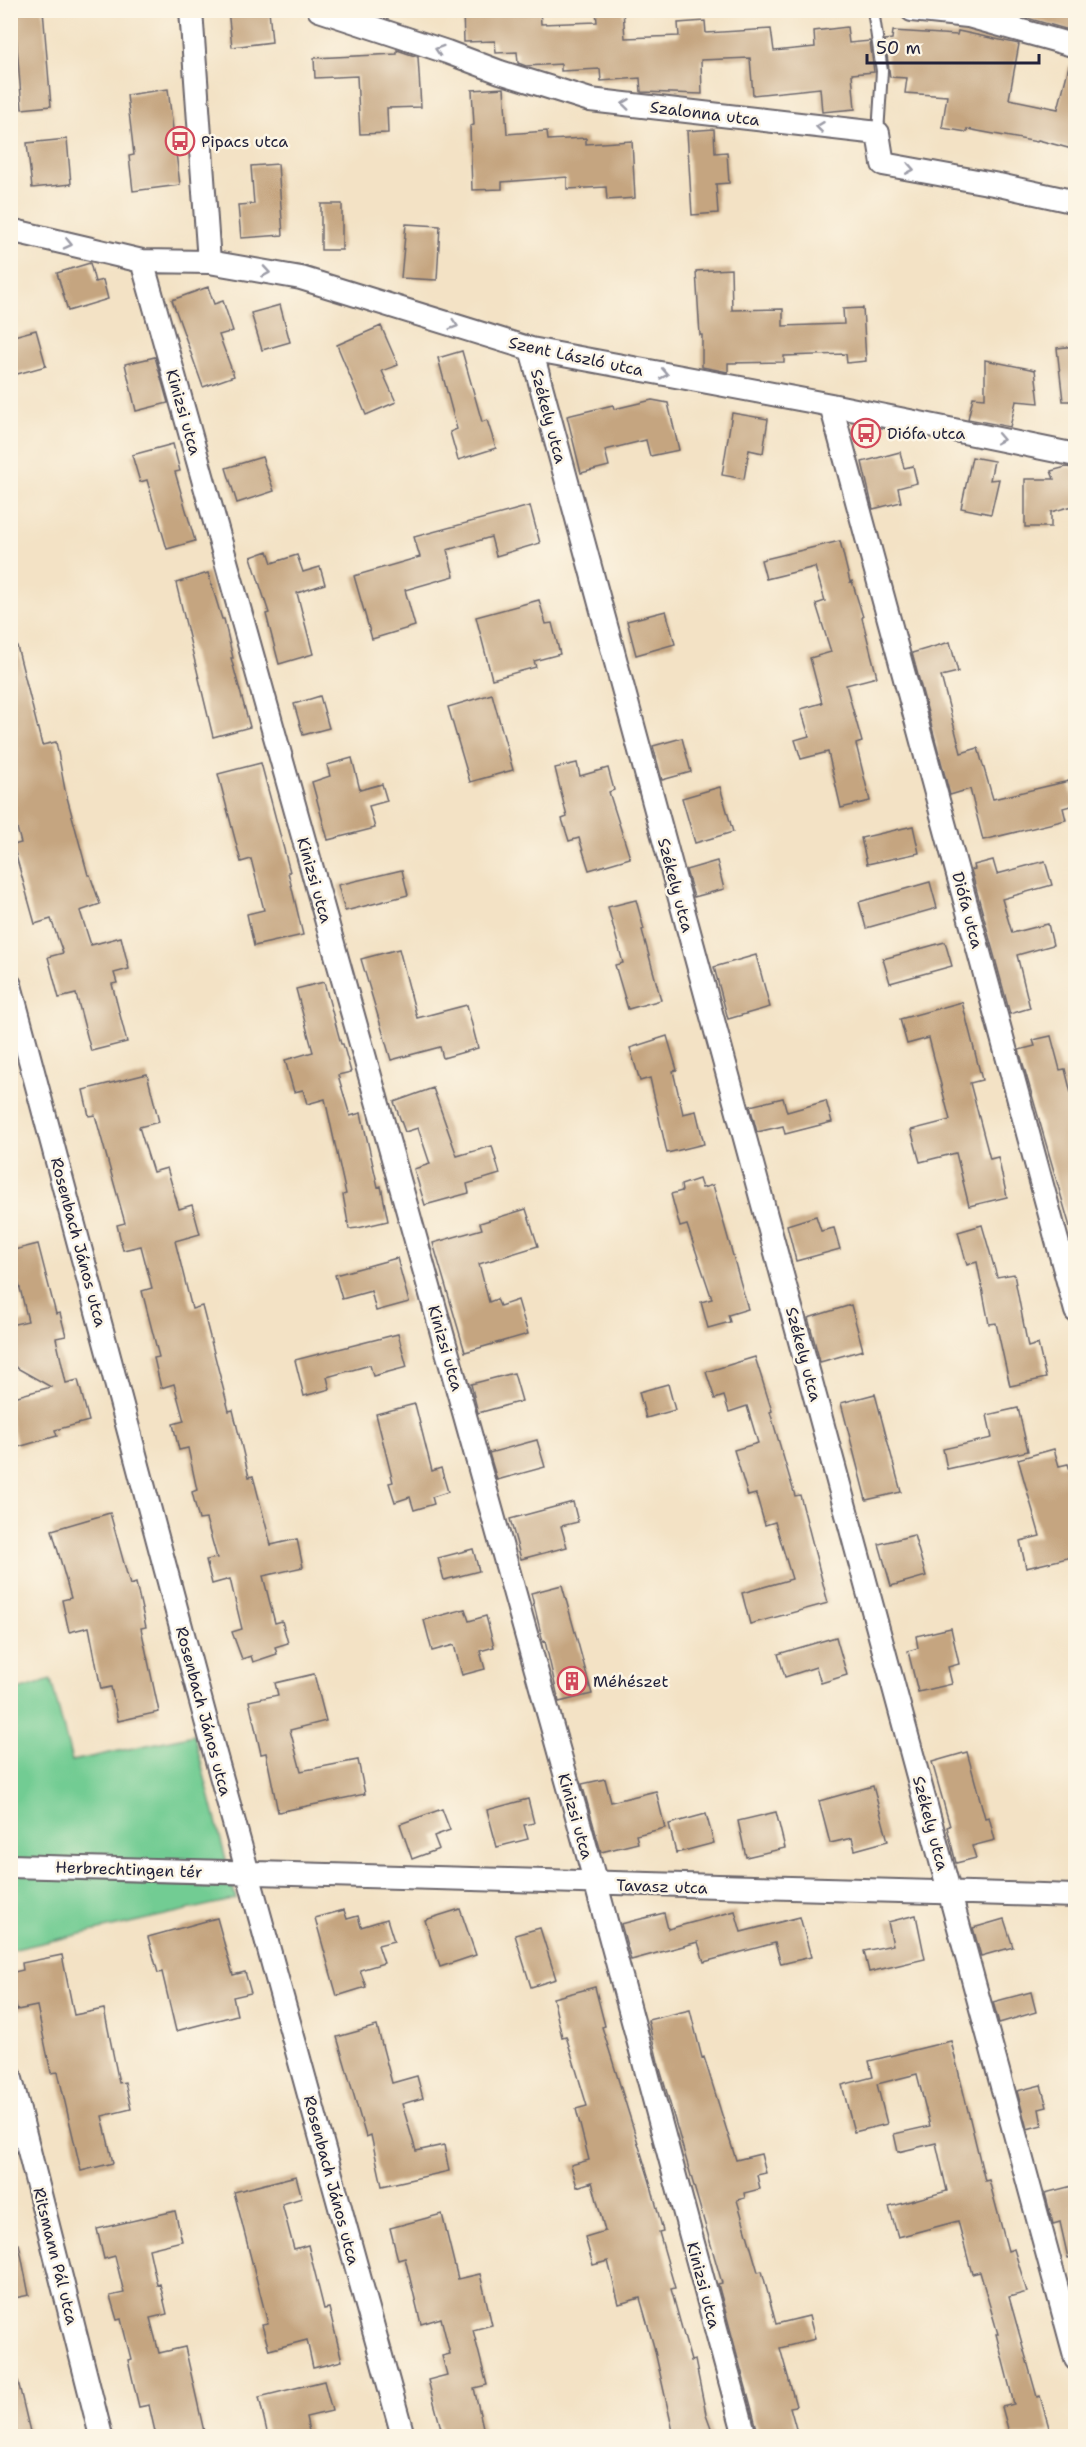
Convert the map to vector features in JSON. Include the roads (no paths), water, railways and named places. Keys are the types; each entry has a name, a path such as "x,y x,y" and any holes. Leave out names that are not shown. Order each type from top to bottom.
{"street":[{"path":"191,10 209,262"},
{"name":"Szalonna utca","path":"319,10 590,100 878,133"},
{"path":"912,10 968,16 1076,46"},
{"path":"878,133 883,164 999,185 1076,202"},
{"name":"Szent László utca","path":"10,230 142,261 209,262 301,278 531,349 1076,454"},
{"name":"Kinizsi utca","path":"142,261 596,1884 745,2436"},
{"name":"Székely utca","path":"531,349 1076,2360"},
{"name":"Diófa utca","path":"831,405 1076,1311"},
{"name":"Rosenbach János utca","path":"10,985 248,1872 403,2436"},
{"name":"Herbrechtingen tér","path":"10,1866 248,1872"},
{"name":"Tavasz utca","path":"248,1872 596,1884 1076,1896"},
{"name":"Ritsmann Pál utca","path":"10,2075 101,2436"}],"lane":[{"path":"873,10 882,71 878,133"}],"place":[{"name":"Pipacs utca","path":"180,141"},
{"name":"Diófa utca","path":"866,433"},
{"name":"Méhészet","path":"572,1681"}]}
